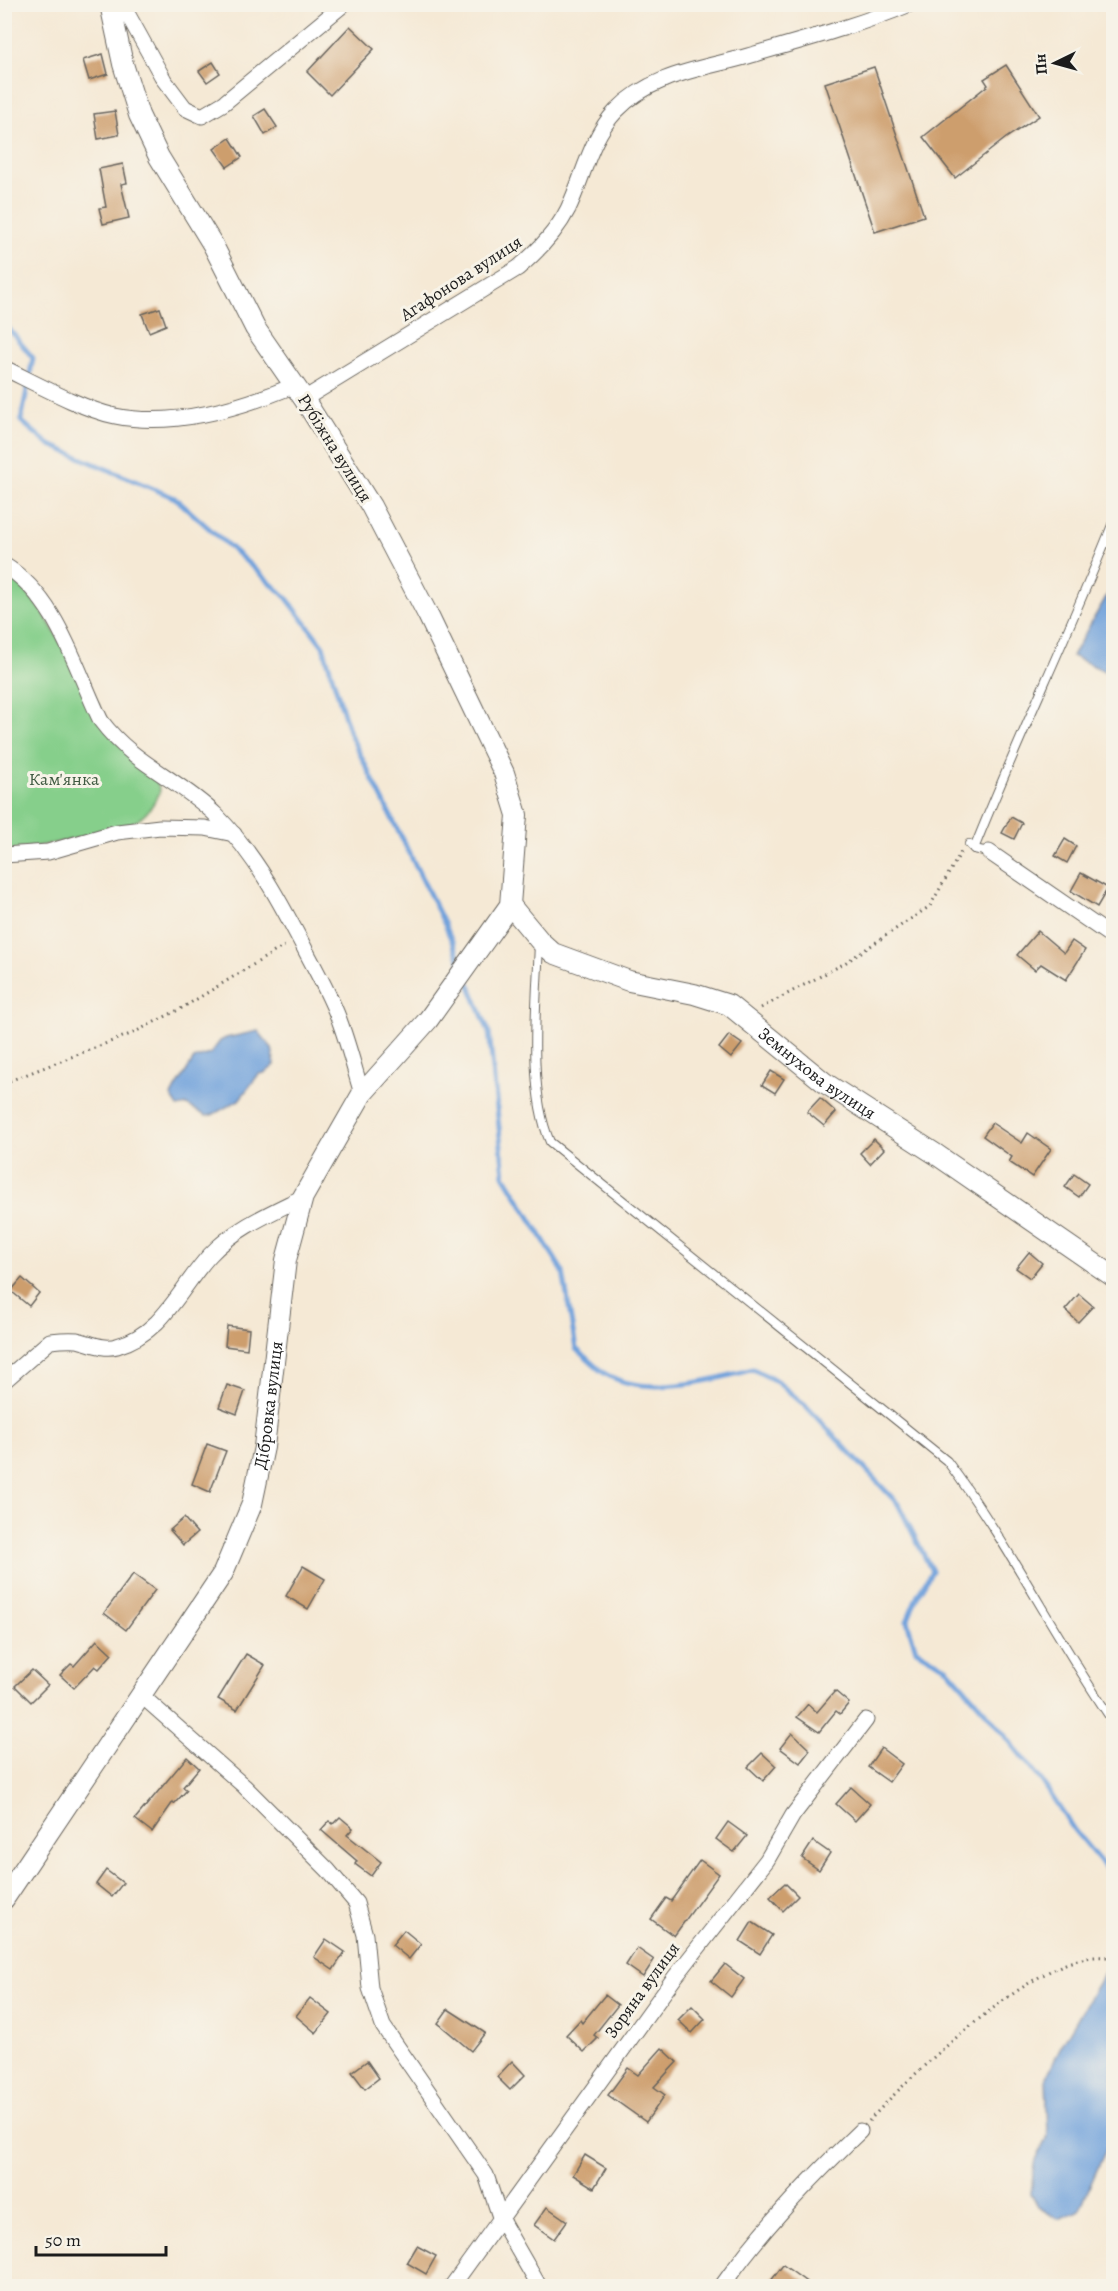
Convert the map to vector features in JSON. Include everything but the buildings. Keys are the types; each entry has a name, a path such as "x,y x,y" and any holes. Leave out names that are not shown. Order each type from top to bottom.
{"street":[{"name":"Рубіжна вулиця","path":"110,4 123,64 139,115 154,147 213,245 255,328 300,392 371,506 428,615 504,773 517,815 510,905"},
{"path":"122,4 165,80 185,108 202,116 224,103 344,4"},
{"name":"Агафонова вулиця","path":"11,371 113,416 138,419 172,418 300,392 518,268 538,251 568,208 595,141 614,113 632,95 667,77 830,32 910,4"},
{"path":"4,565 30,586 48,611 76,664 101,721 111,734 139,761 191,794 234,834 273,888 341,1024 362,1094"},
{"path":"4,855 48,852 117,832 160,827 206,828 234,834"},
{"path":"977,848 1113,938"},
{"name":"Земнухова вулиця","path":"510,905 540,942 553,952 584,966 629,981 694,994 729,1005 825,1083 937,1155 1113,1277"},
{"name":"Дібровка вулиця","path":"4,1899 223,1573 252,1504 264,1448 286,1260 303,1197 362,1094 428,1020 510,905"},
{"path":"4,1381 50,1341 78,1340 92,1346 114,1347 132,1340 166,1314 210,1255 232,1235 258,1219 303,1197"},
{"path":"142,1696 244,1786 328,1870 356,1903 365,1935 370,1988 383,2026 486,2175 501,2220 539,2286"},
{"name":"Зоряна вулиця","path":"452,2286 675,1977 767,1860 793,1815 866,1720"},
{"path":"722,2286 744,2255 804,2185 860,2131"}],"lane":[{"path":"977,848 1000,784 1047,683 1113,520"},
{"path":"540,942 536,1030 542,1123 550,1142 947,1461 986,1512 1077,1669 1113,1723"}],"path":[{"path":"738,1012 767,1007 845,963 930,906 953,870 965,844 977,848"},
{"path":"4,1083 149,1024 299,938"},
{"path":"860,2131 888,2099 995,2006 1052,1970 1081,1959 1113,1957"}],"green space":[{"name":"Кам'янка","path":"4,572 24,589 42,611 133,763 156,780 160,791 150,809 141,818 116,829 76,839 5,851"}],"water":[{"path":"1113,585 1114,675 1072,656"},
{"path":"258,1031 272,1048 275,1065 265,1073 259,1074 239,1100 206,1116 187,1105 178,1107 171,1096 194,1059 210,1054 220,1041 226,1038"},
{"path":"1104,1973 1113,1977 1113,2137 1079,2211 1058,2219 1038,2207 1031,2194 1034,2164 1048,2135 1046,2077 1060,2048"}],"waterway":[{"path":"4,323 33,358 21,421 48,444 175,498 286,597 323,646 350,734 446,927 462,965"},
{"path":"465,974 489,1032 504,1175 563,1272 576,1349 604,1373 638,1385 678,1385 753,1369 776,1381 806,1406 898,1504 932,1571 918,1594 907,1621 916,1650 946,1667 984,1710 1042,1781 1074,1830 1114,1878"}]}
